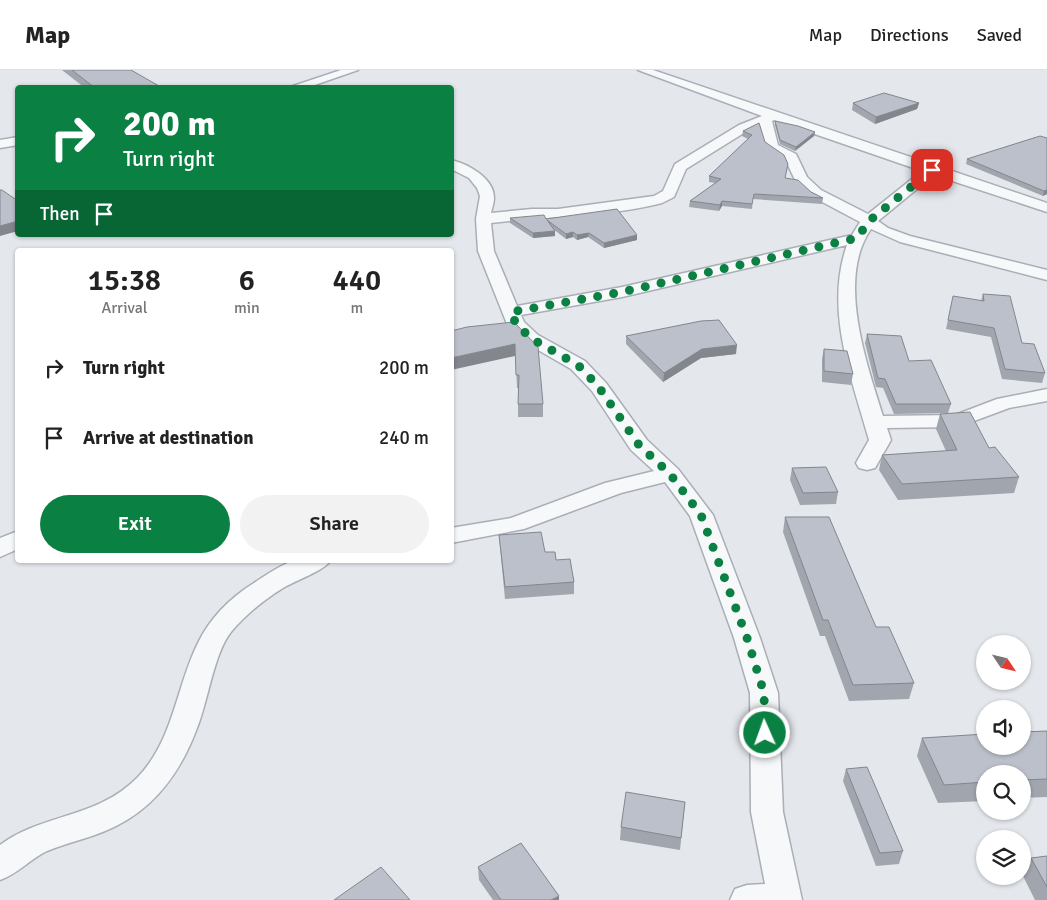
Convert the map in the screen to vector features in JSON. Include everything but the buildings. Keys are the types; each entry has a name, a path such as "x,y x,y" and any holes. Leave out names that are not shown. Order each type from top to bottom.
{"street":[{"path":"302,85 353,70"},
{"path":"643,70 769,117 1047,208"},
{"path":"483,218 532,213 558,213 657,200 669,194 680,167 743,128 769,117"},
{"path":"769,117 772,147 791,157 806,186 869,221 883,231 905,239 1047,275"},
{"path":"0,144 15,142"},
{"path":"454,166 480,180 487,196 483,218 486,251 514,318 532,339 578,365 598,386 639,445 670,474 701,515 747,638 764,693 767,812 785,900 747,900"},
{"path":"868,463 880,440 854,354 846,301 852,256 857,238 869,221 932,170"},
{"path":"498,327 514,318 857,238"},
{"path":"873,422 926,423 958,421 1004,403 1047,395"},
{"path":"454,535 516,524 613,488 670,474"},
{"path":"0,549 15,540"},
{"path":"0,866 26,844 110,815 148,785 164,764 177,740 195,692 207,652 223,626 235,612 262,590 292,570 311,563"}],"route":[{"path":"765,733 764,693 747,638 701,515 670,474 639,445 598,386 573,361 532,339 516,324 511,312 622,292 857,238 869,221 932,170"}]}
